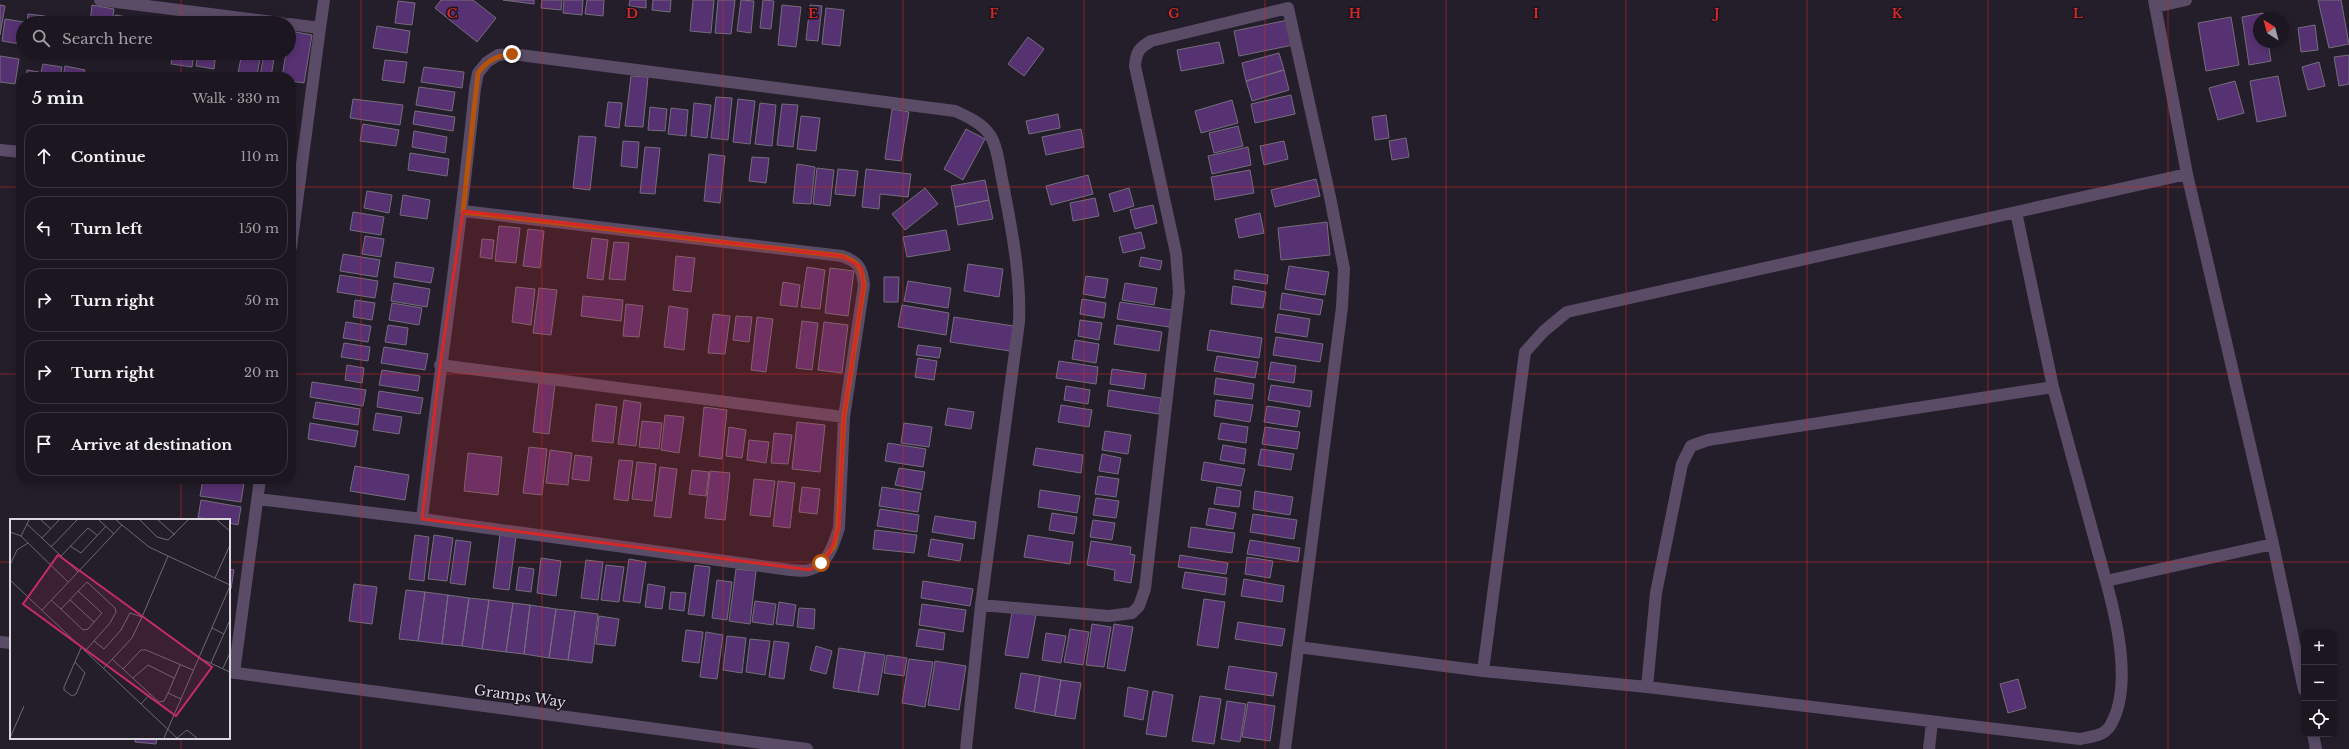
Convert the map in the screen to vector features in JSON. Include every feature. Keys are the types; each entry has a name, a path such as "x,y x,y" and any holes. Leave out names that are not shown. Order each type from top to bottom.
{"street":[{"path":"100,0 227,16"},
{"path":"296,184 324,0"},
{"path":"2186,0 2154,3 2187,174 2274,544 2301,675"},
{"path":"981,605 1109,616 1132,613 1139,606 1145,589 1180,292 1176,253 1135,66 1136,54 1140,47 1151,41 1287,4 1330,197 1344,269 1342,306 1285,749"},
{"path":"296,25 320,28"},
{"path":"422,519 440,365 463,212 478,73 487,62 498,55 533,55 596,65 944,108 955,111 983,126 990,136 996,151 1009,217 1020,302 1019,322 981,605 966,749"},
{"path":"0,150 16,152"},
{"path":"1483,671 1525,352 1544,330 1567,312 2187,174"},
{"path":"258,499 422,519 790,570 810,570 821,563 829,554 838,528 844,417 864,285 861,267 854,260 842,256 463,212"},
{"path":"1298,647 1483,671 1647,687 2080,739 2097,736 2110,727 2120,697 2121,656 2118,625 2053,386 2016,212"},
{"path":"440,365 844,417"},
{"path":"1647,687 1656,593 1682,464 1691,446 1708,440 2053,386"},
{"path":"232,672 260,484"},
{"path":"2106,581 2274,544"},
{"path":"0,642 10,644"},
{"name":"Gramps Way","path":"232,672 807,749"},
{"path":"1929,749 1932,722"},
{"path":"2314,737 2316,749"}],"highlighted area":[{"path":"463,211 842,256 861,267 864,285 844,417 839,528 829,554 810,570 422,519 440,365"}],"building":[{"path":"441,0 473,0 496,18 477,42 435,8"},
{"path":"503,0 534,0 534,4"},
{"path":"542,0 562,0 561,10 541,8"},
{"path":"564,0 583,0 582,15 563,13"},
{"path":"587,0 604,0 603,16 585,14"},
{"path":"630,0 646,0 646,8 629,6"},
{"path":"653,0 671,0 670,12 652,10"},
{"path":"693,0 714,0 711,33 690,31"},
{"path":"718,0 735,0 731,34 715,33"},
{"path":"741,0 754,1 751,33 737,31"},
{"path":"763,0 774,1 771,29 760,28"},
{"path":"2318,0 2341,0 2349,44 2329,48"},
{"path":"398,1 415,3 412,25 395,23"},
{"path":"0,5 5,6 0,35"},
{"path":"92,5 114,9 113,16 91,16"},
{"path":"782,5 801,7 796,47 778,45"},
{"path":"810,5 822,6 818,41 806,40"},
{"path":"826,8 844,10 840,46 822,44"},
{"path":"28,14 45,16 28,16"},
{"path":"2253,15 2253,48 2269,48 2271,61 2249,65 2242,17"},
{"path":"2231,17 2239,65 2206,71 2198,23"},
{"path":"5,19 16,21 16,43 2,41"},
{"path":"1288,20 1293,45 1239,56 1234,31"},
{"path":"2315,25 2318,50 2301,52 2298,28"},
{"path":"377,26 410,31 407,53 373,48"},
{"path":"296,32 312,35 304,83 296,82 296,72 283,72 285,60 296,60"},
{"path":"1028,37 1044,49 1024,76 1008,64"},
{"path":"1219,42 1224,63 1181,71 1177,50"},
{"path":"1279,53 1284,70 1246,81 1242,63"},
{"path":"2349,55 2349,84 2339,86 2334,57"},
{"path":"0,56 19,60 15,84 0,82"},
{"path":"172,60 193,60 192,67 171,64"},
{"path":"197,60 215,60 214,69 196,66"},
{"path":"241,60 260,60 258,72 238,72"},
{"path":"263,60 274,60 272,72 261,72"},
{"path":"385,60 407,62 404,83 382,80"},
{"path":"2319,62 2325,86 2308,90 2302,67"},
{"path":"43,64 62,67 61,72 41,72"},
{"path":"65,66 85,70 84,72 64,72"},
{"path":"424,67 464,72 462,88 421,82"},
{"path":"27,70 39,72 27,72"},
{"path":"1284,70 1289,90 1252,101 1246,81"},
{"path":"631,76 648,77 643,127 625,126"},
{"path":"2278,76 2286,116 2257,122 2250,81"},
{"path":"2235,81 2244,113 2218,120 2209,88"},
{"path":"419,87 455,92 452,111 416,105"},
{"path":"1291,95 1295,114 1255,123 1251,104"},
{"path":"716,97 732,98 728,140 711,138"},
{"path":"353,99 403,105 400,125 350,118"},
{"path":"738,99 755,101 750,144 733,142"},
{"path":"1232,100 1238,123 1201,133 1195,111"},
{"path":"608,102 622,103 619,128 605,126"},
{"path":"694,103 711,105 707,138 691,136"},
{"path":"760,103 776,105 772,146 755,144"},
{"path":"782,104 798,105 793,147 777,145"},
{"path":"650,107 667,109 665,131 648,130"},
{"path":"671,108 688,110 686,136 668,134"},
{"path":"892,109 909,112 901,161 885,159"},
{"path":"415,111 455,117 453,131 413,124"},
{"path":"1058,114 1060,128 1029,134 1026,121"},
{"path":"1386,115 1389,138 1375,140 1372,117"},
{"path":"801,116 820,118 816,151 797,149"},
{"path":"363,124 399,130 396,146 360,141"},
{"path":"1238,126 1243,146 1214,153 1209,133"},
{"path":"966,129 985,139 963,180 944,169"},
{"path":"1081,129 1084,147 1046,155 1042,137"},
{"path":"414,131 447,137 445,153 412,147"},
{"path":"579,136 596,137 590,190 573,188"},
{"path":"1406,138 1409,157 1392,160 1389,141"},
{"path":"623,141 639,142 637,168 621,166"},
{"path":"1284,141 1288,159 1264,165 1260,146"},
{"path":"645,147 660,148 655,194 640,193"},
{"path":"1248,147 1251,165 1212,174 1208,156"},
{"path":"410,153 449,159 447,176 408,170"},
{"path":"709,154 725,156 720,203 704,201"},
{"path":"752,157 769,158 766,183 749,181"},
{"path":"797,164 815,167 811,204 793,203"},
{"path":"817,168 834,170 830,206 813,204"},
{"path":"838,169 858,171 855,196 835,194"},
{"path":"866,169 911,174 908,197 880,194 879,209 862,207"},
{"path":"1250,170 1254,193 1215,200 1211,177"},
{"path":"1088,175 1093,194 1051,205 1046,186"},
{"path":"1316,179 1320,196 1275,207 1271,190"},
{"path":"985,180 989,200 955,207 951,186"},
{"path":"925,188 938,204 905,230 892,214"},
{"path":"1129,188 1134,206 1114,212 1109,194"},
{"path":"367,191 392,195 389,213 364,208"},
{"path":"403,195 430,200 427,219 400,215"},
{"path":"1095,198 1099,216 1073,221 1070,203"},
{"path":"989,200 993,219 958,225 955,207"},
{"path":"1153,205 1157,223 1135,229 1130,210"},
{"path":"353,212 384,217 381,235 350,230"},
{"path":"1260,213 1264,233 1239,238 1235,219"},
{"path":"1327,222 1330,255 1281,260 1278,228"},
{"path":"499,226 520,228 516,263 495,261"},
{"path":"528,229 544,231 540,268 523,266"},
{"path":"946,230 950,250 907,257 903,237"},
{"path":"1141,232 1145,248 1123,253 1119,237"},
{"path":"365,236 384,239 381,257 362,254"},
{"path":"592,238 608,240 603,280 587,278"},
{"path":"482,239 494,240 492,259 480,257"},
{"path":"614,242 629,243 625,280 609,279"},
{"path":"343,254 380,260 377,277 340,271"},
{"path":"676,256 695,258 691,292 673,290"},
{"path":"1141,257 1162,261 1160,270 1139,266"},
{"path":"396,262 434,268 431,283 394,277"},
{"path":"968,264 1003,269 999,297 964,291"},
{"path":"1289,266 1329,272 1325,295 1285,289"},
{"path":"807,267 825,270 820,309 801,307"},
{"path":"830,268 854,271 848,316 825,313"},
{"path":"1235,270 1268,275 1267,284 1234,279"},
{"path":"340,275 378,281 375,298 337,292"},
{"path":"1086,276 1108,279 1105,298 1083,294"},
{"path":"884,277 899,277 898,302 884,302"},
{"path":"908,281 951,288 948,308 904,301"},
{"path":"783,282 800,285 797,307 780,305"},
{"path":"394,283 430,289 427,307 391,301"},
{"path":"1125,283 1157,288 1154,305 1122,300"},
{"path":"1233,286 1266,292 1263,308 1231,304"},
{"path":"516,287 535,289 531,325 512,322"},
{"path":"539,288 557,290 551,335 533,333"},
{"path":"1282,293 1323,300 1320,315 1280,309"},
{"path":"583,296 623,300 621,321 581,316"},
{"path":"1082,299 1106,303 1104,318 1080,314"},
{"path":"355,300 375,303 372,320 353,317"},
{"path":"1120,302 1172,310 1169,327 1117,319"},
{"path":"392,303 422,308 419,325 389,320"},
{"path":"626,304 643,306 639,337 623,336"},
{"path":"902,305 949,313 946,335 898,327"},
{"path":"669,306 688,309 684,350 664,347"},
{"path":"713,314 730,316 725,354 708,353"},
{"path":"1278,314 1310,319 1307,337 1275,332"},
{"path":"736,316 752,317 749,342 733,340"},
{"path":"757,317 773,319 766,372 751,370"},
{"path":"954,317 1014,326 1010,351 950,342"},
{"path":"1080,320 1102,323 1099,340 1078,336"},
{"path":"802,321 818,323 812,370 796,368"},
{"path":"346,322 371,326 368,342 343,338"},
{"path":"824,322 848,325 842,373 818,370"},
{"path":"388,325 408,328 406,345 385,342"},
{"path":"1117,325 1162,332 1159,351 1114,344"},
{"path":"1210,330 1262,338 1259,358 1207,350"},
{"path":"1276,337 1323,344 1320,362 1273,355"},
{"path":"1075,340 1099,344 1096,363 1072,359"},
{"path":"344,343 370,347 368,361 341,357"},
{"path":"918,345 941,348 939,358 916,355"},
{"path":"384,347 428,354 425,370 381,363"},
{"path":"1217,356 1258,362 1255,378 1214,371"},
{"path":"918,358 937,361 934,380 915,377"},
{"path":"1059,361 1098,367 1096,384 1056,378"},
{"path":"1271,362 1296,366 1294,383 1268,379"},
{"path":"347,365 364,368 362,383 345,380"},
{"path":"1112,369 1146,374 1144,389 1110,384"},
{"path":"382,370 420,376 418,391 379,385"},
{"path":"1216,378 1254,384 1252,399 1214,394"},
{"path":"312,382 366,390 363,406 310,397"},
{"path":"539,382 555,384 549,434 533,432"},
{"path":"1271,385 1312,391 1310,407 1268,400"},
{"path":"1066,386 1090,390 1088,404 1064,400"},
{"path":"1109,390 1161,398 1159,414 1107,406"},
{"path":"379,391 423,398 420,414 377,407"},
{"path":"624,400 641,403 636,446 618,444"},
{"path":"1216,400 1253,405 1250,422 1214,416"},
{"path":"316,402 360,409 358,425 313,418"},
{"path":"596,404 617,407 613,443 592,441"},
{"path":"1061,405 1092,410 1089,427 1058,422"},
{"path":"1267,406 1300,411 1297,427 1264,422"},
{"path":"704,407 727,410 722,459 699,456"},
{"path":"948,408 974,412 971,429 945,425"},
{"path":"376,413 402,417 399,434 373,430"},
{"path":"665,415 684,417 679,453 661,450"},
{"path":"642,421 662,423 659,449 639,447"},
{"path":"797,422 825,425 820,472 792,469"},
{"path":"310,423 358,431 355,447 308,439"},
{"path":"904,423 932,427 929,447 901,443"},
{"path":"1221,423 1248,427 1246,443 1218,439"},
{"path":"729,427 746,430 742,458 726,456"},
{"path":"1265,427 1300,432 1297,449 1262,444"},
{"path":"1105,431 1131,435 1128,454 1102,450"},
{"path":"774,433 792,435 788,464 771,463"},
{"path":"749,440 769,442 766,463 747,460"},
{"path":"888,443 926,449 923,467 885,461"},
{"path":"1223,445 1246,449 1244,464 1220,460"},
{"path":"529,447 547,449 542,495 523,493"},
{"path":"1036,448 1083,455 1081,473 1033,465"},
{"path":"1261,449 1294,454 1291,470 1258,465"},
{"path":"550,450 572,453 568,485 546,483"},
{"path":"468,453 502,457 498,495 464,491"},
{"path":"1102,454 1121,458 1118,474 1099,471"},
{"path":"575,455 592,457 589,481 572,479"},
{"path":"619,460 633,461 628,501 614,499"},
{"path":"637,462 656,464 652,501 632,499"},
{"path":"1204,462 1245,469 1241,486 1201,480"},
{"path":"355,466 409,475 405,500 350,491"},
{"path":"660,467 677,469 671,518 654,516"},
{"path":"899,468 925,472 922,490 895,485"},
{"path":"692,470 709,472 706,496 689,494"},
{"path":"710,471 730,473 725,520 705,518"},
{"path":"1098,476 1119,479 1116,497 1095,494"},
{"path":"754,479 775,481 770,517 750,515"},
{"path":"778,481 795,483 790,528 773,526"},
{"path":"202,484 244,484 241,502 200,496"},
{"path":"802,487 820,489 817,514 799,512"},
{"path":"882,487 921,493 918,512 879,506"},
{"path":"1217,487 1241,491 1239,507 1214,504"},
{"path":"1040,490 1080,496 1077,513 1038,507"},
{"path":"1255,491 1293,497 1290,515 1253,509"},
{"path":"1096,498 1119,501 1116,518 1093,515"},
{"path":"201,500 241,507 238,525 230,523 230,519 198,518"},
{"path":"1209,508 1236,513 1233,529 1206,525"},
{"path":"880,509 919,515 917,532 877,526"},
{"path":"1052,513 1077,517 1074,534 1049,530"},
{"path":"1253,514 1297,520 1294,539 1250,532"},
{"path":"935,516 976,522 974,539 932,532"},
{"path":"1093,520 1115,523 1112,540 1090,537"},
{"path":"1191,527 1235,533 1232,553 1188,547"},
{"path":"875,530 917,535 914,553 873,549"},
{"path":"415,535 429,537 424,581 409,579"},
{"path":"434,535 453,538 447,581 428,579"},
{"path":"500,535 516,537 509,590 493,588"},
{"path":"1028,535 1073,542 1070,564 1024,557"},
{"path":"931,539 963,544 960,561 928,556"},
{"path":"456,540 471,542 465,585 450,583"},
{"path":"1250,540 1300,548 1298,562 1247,554"},
{"path":"1091,541 1131,547 1130,554 1135,555 1131,583 1114,580 1115,570 1087,565"},
{"path":"1180,555 1228,563 1226,574 1178,567"},
{"path":"1247,557 1273,561 1270,578 1245,574"},
{"path":"541,558 561,561 556,596 537,593"},
{"path":"629,559 646,562 640,603 623,601"},
{"path":"586,560 603,562 598,600 581,598"},
{"path":"606,565 624,567 619,602 601,600"},
{"path":"695,565 710,567 704,616 688,614"},
{"path":"519,567 534,569 531,592 516,590"},
{"path":"230,569 234,570 230,588"},
{"path":"736,569 756,571 750,624 729,621"},
{"path":"1185,572 1227,578 1225,595 1182,588"},
{"path":"1244,579 1284,586 1282,602 1241,596"},
{"path":"717,580 732,582 727,620 712,618"},
{"path":"923,581 973,589 970,606 921,598"},
{"path":"354,584 377,587 372,624 349,621"},
{"path":"648,584 665,587 662,609 645,607"},
{"path":"406,590 425,592 418,641 399,639"},
{"path":"425,592 448,595 442,644 418,641"},
{"path":"671,592 686,593 684,611 669,609"},
{"path":"448,595 469,598 462,646 442,644"},
{"path":"469,598 489,600 482,649 462,646"},
{"path":"1204,599 1225,602 1218,648 1197,645"},
{"path":"489,600 513,603 506,652 482,649"},
{"path":"755,601 776,604 773,625 752,622"},
{"path":"779,602 796,605 793,626 776,624"},
{"path":"513,603 530,605 524,654 506,652"},
{"path":"922,604 966,610 963,632 919,625"},
{"path":"530,605 556,609 549,658 524,654"},
{"path":"799,608 815,609 814,629 797,627"},
{"path":"556,609 575,611 568,660 549,658"},
{"path":"575,611 598,614 592,663 568,660"},
{"path":"1012,612 1036,615 1028,658 1005,655"},
{"path":"599,616 619,619 615,646 596,644"},
{"path":"1238,622 1285,629 1282,646 1235,639"},
{"path":"1092,624 1111,627 1104,667 1086,665"},
{"path":"1114,624 1133,627 1125,671 1107,668"},
{"path":"919,629 945,633 943,650 916,646"},
{"path":"1070,629 1089,632 1083,665 1064,662"},
{"path":"686,630 703,632 699,663 682,661"},
{"path":"706,632 723,635 717,679 700,677"},
{"path":"1046,633 1066,636 1061,663 1042,660"},
{"path":"727,636 746,638 742,673 723,670"},
{"path":"750,639 770,641 765,675 746,672"},
{"path":"774,641 789,643 784,679 769,677"},
{"path":"816,646 832,651 826,674 810,670"},
{"path":"839,648 865,652 858,692 833,688"},
{"path":"865,652 885,655 878,695 858,692"},
{"path":"887,655 907,658 904,676 884,673"},
{"path":"909,659 933,662 925,707 902,703"},
{"path":"935,661 966,666 959,710 928,705"},
{"path":"1229,666 1277,673 1273,696 1225,689"},
{"path":"1021,673 1040,676 1034,712 1015,708"},
{"path":"1040,676 1061,680 1055,716 1034,712"},
{"path":"2018,679 2026,708 2008,713 2000,684"},
{"path":"1061,680 1081,683 1075,719 1055,716"},
{"path":"1128,687 1148,691 1143,720 1124,716"},
{"path":"1153,691 1173,695 1166,737 1146,734"},
{"path":"1200,696 1221,699 1214,744 1192,741"},
{"path":"1227,701 1246,704 1240,742 1221,739"},
{"path":"1248,702 1275,706 1270,741 1242,737"},
{"path":"135,739 157,739 156,744 135,742"}],"route":[{"path":"512,54 498,55 487,62 478,73 475,88 463,212 842,256 854,260 861,267 864,285 844,417 838,528 834,546 821,563"}]}
